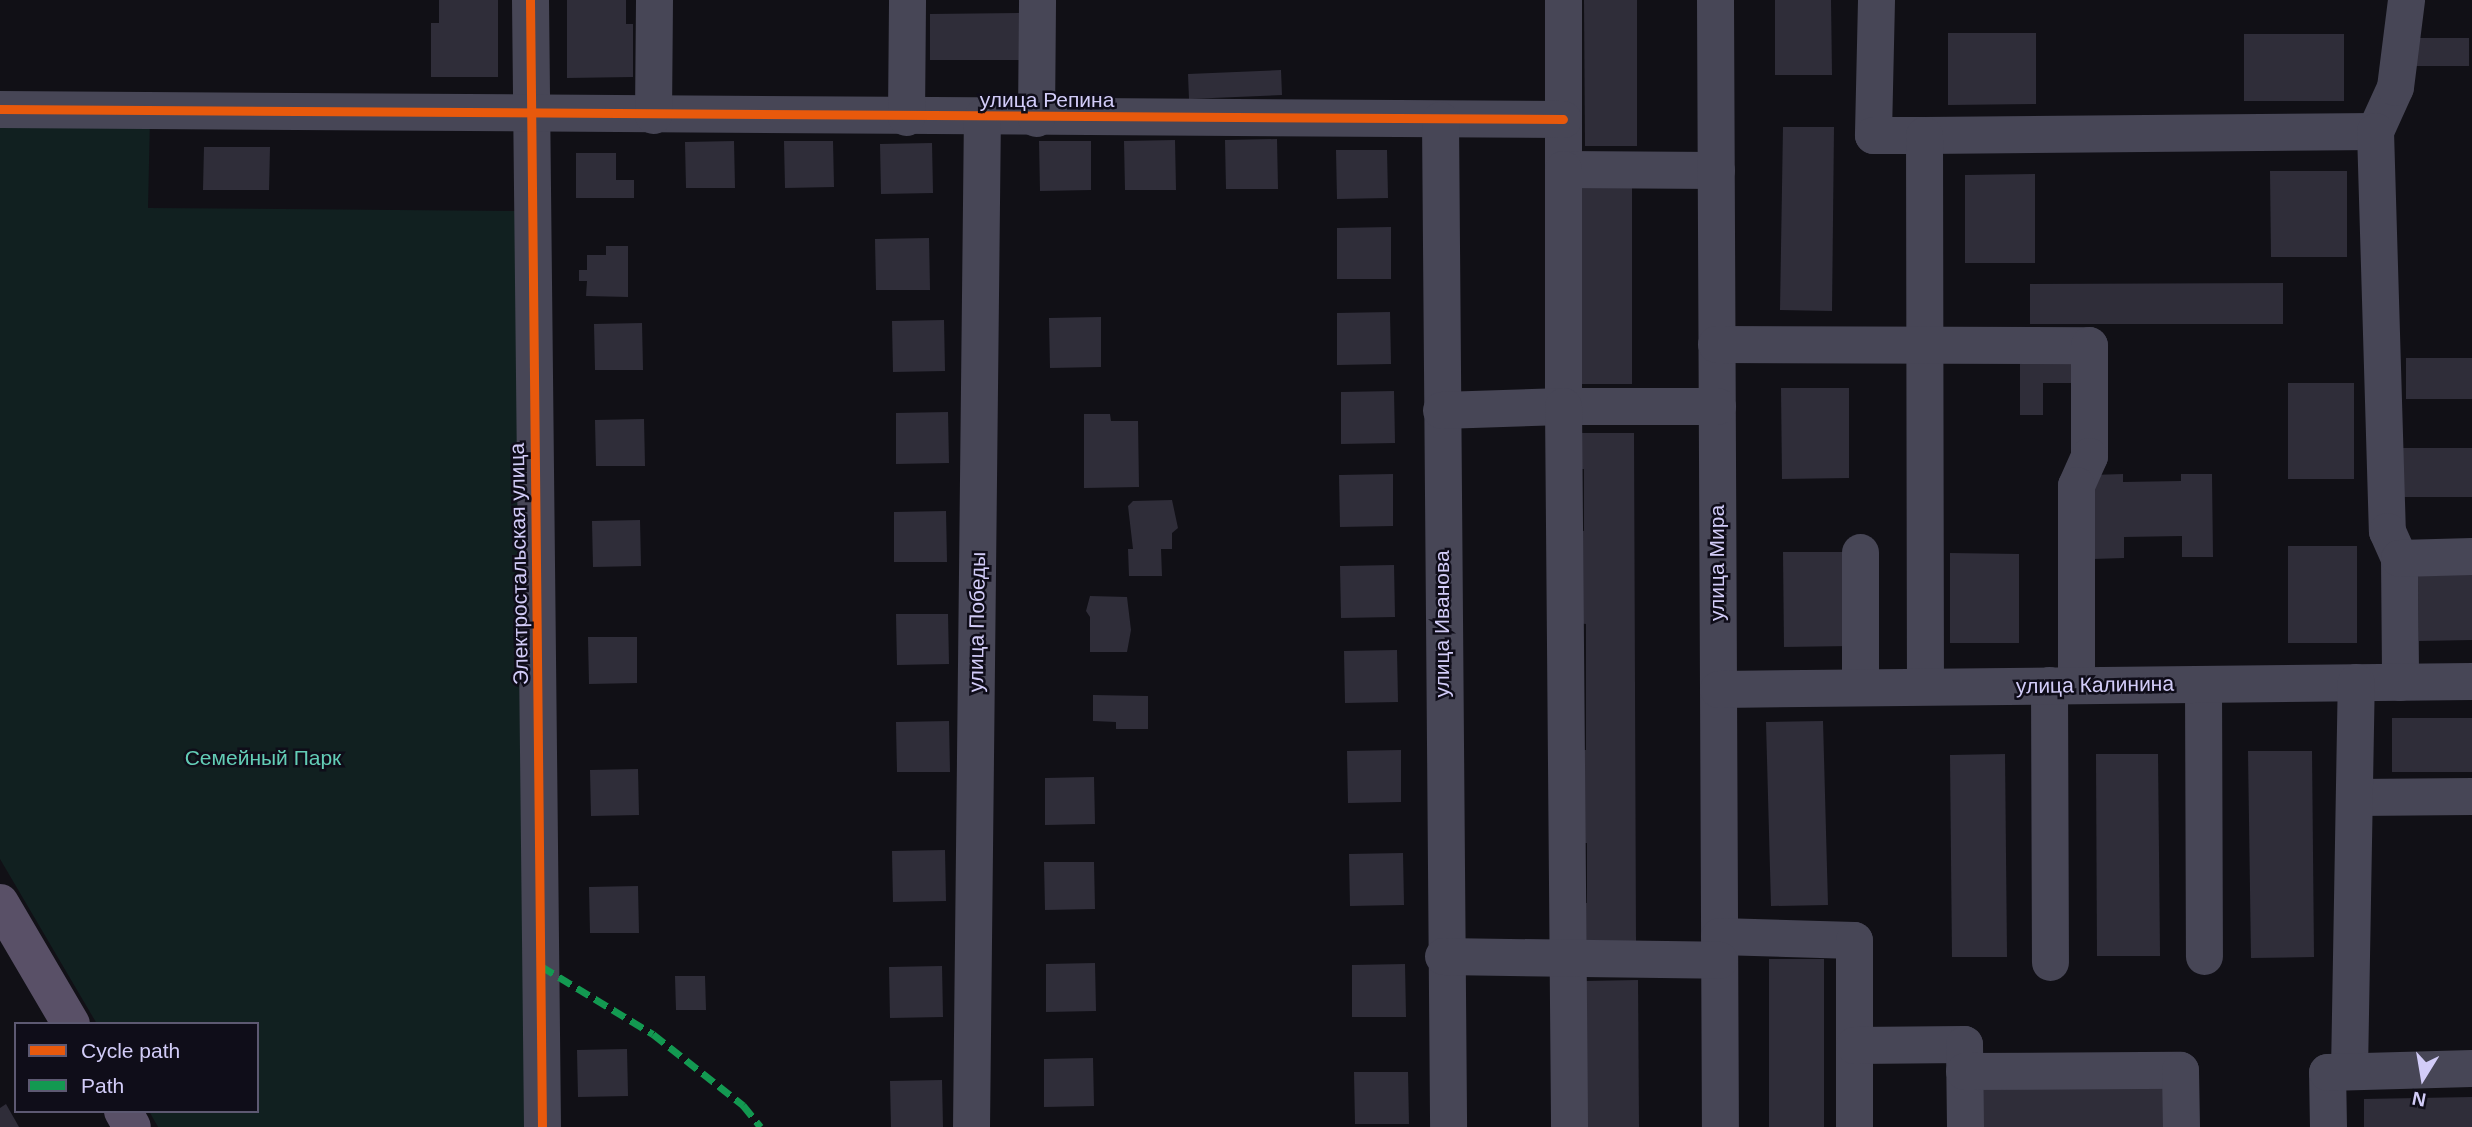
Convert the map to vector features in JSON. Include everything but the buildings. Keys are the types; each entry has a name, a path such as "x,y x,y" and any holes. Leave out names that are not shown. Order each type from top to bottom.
{"main road":[{"path":"0,902 70,1022"}],"street":[{"name":"Электростальская улица","path":"530,0 542,1127"},
{"path":"653,115 654,0"},
{"path":"906,117 907,0"},
{"path":"1036,118 1037,0"},
{"path":"1563,0 1563,406 1569,1127"},
{"name":"улица Мира","path":"1715,0 1720,1127"},
{"path":"1876,0 1873,135 2375,131"},
{"path":"2400,682 2399,558 2387,531 2375,131 2395,88 2406,0"},
{"name":"улица Репина","path":"0,109 1036,118 1563,119"},
{"name":"улица Победы","path":"971,1127 982,117"},
{"name":"улица Иванова","path":"1440,120 1443,956 1448,1127"},
{"path":"1924,135 1922,345 1925,686"},
{"path":"1563,169 1716,170"},
{"path":"1716,344 2089,345 2089,456 2076,485 2050,962"},
{"path":"1441,410 1563,406 1717,406"},
{"path":"1860,552 1860,687"},
{"path":"2399,558 2472,556"},
{"name":"улица Калинина","path":"1718,689 2472,681"},
{"path":"2349,1071 2356,682"},
{"path":"2203,684 2204,956"},
{"path":"2355,797 2472,796"},
{"path":"1443,956 1569,959 1854,940 1854,1127"},
{"path":"1854,1045 1964,1044 1965,1127"},
{"path":"2328,1127 2327,1072 2472,1068"},
{"path":"1964,1070 2180,1070 2181,1127"}],"green space":[{"name":"Семейный Парк","path":"0,117 150,118 148,208 522,211 530,1127 158,1127 150,1113 259,1113 259,1022 96,1022 0,859"}],"marked path":[{"path":"541,966 653,1034 743,1105 761,1127"}],"cycle path":[{"path":"530,0 542,1127"},
{"path":"0,109 1563,119"}]}
